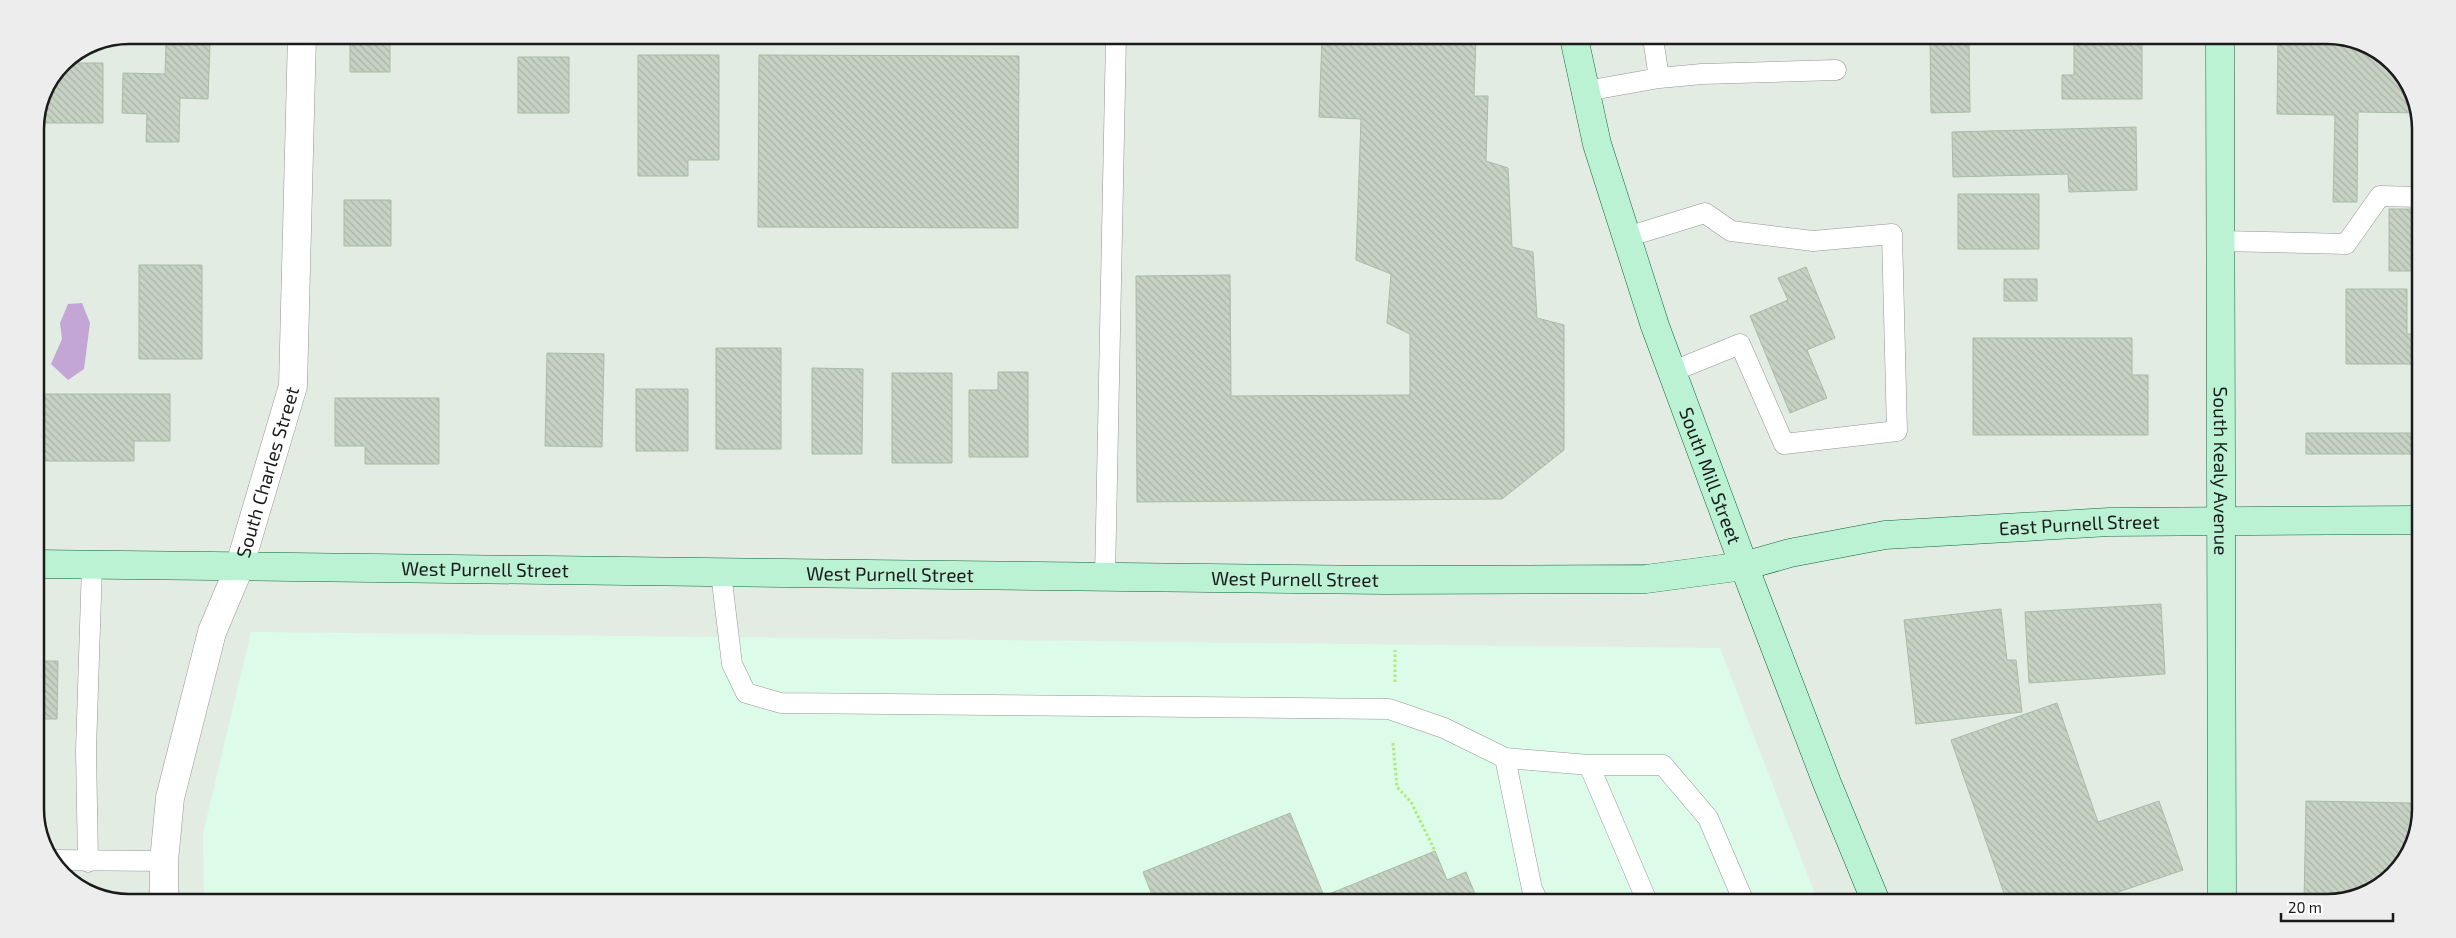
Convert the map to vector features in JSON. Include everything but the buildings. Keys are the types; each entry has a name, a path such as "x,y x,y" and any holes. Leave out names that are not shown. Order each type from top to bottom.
{"street":[{"name":"South Charles Street","path":"164,894 164,861 170,798 214,625 238,568 293,386 302,44"},
{"name":"South Mill Street","path":"1575,44 1597,144 1672,372 1827,783 1873,894"},
{"name":"South Kealy Avenue","path":"2220,44 2222,894"},
{"name":"East Purnell Street","path":"1744,566 1790,553 1885,535 2109,522 2220,523 2412,520"},
{"name":"West Purnell Street","path":"44,564 238,568 1383,580 1646,579 1744,566"}],"lane":[{"path":"1105,577 1116,44"},
{"path":"1654,44 1660,78"},
{"path":"1586,91 1660,78 1737,71 1836,70"},
{"path":"2220,241 2346,244 2380,196 2412,198"},
{"path":"1627,238 1705,213 1731,231 1804,240 1892,234 1897,431 1784,444 1740,344 1672,372"},
{"path":"88,862 86,750 92,565"},
{"path":"721,573 732,664 746,693 781,703 1389,709 1444,728 1505,758 1589,765 1663,765 1708,818 1741,894"},
{"path":"1505,758 1535,894"},
{"path":"1589,765 1644,894"},
{"path":"61,860 164,861"}],"path":[{"path":"1396,650 1393,756 1397,786 1411,802 1435,851"}],"shaded area":[{"path":"82,303 90,323 84,369 68,380 51,364 62,339 60,323 68,304"},
{"path":"251,632 1720,648 1815,894 204,894 203,833"}]}
